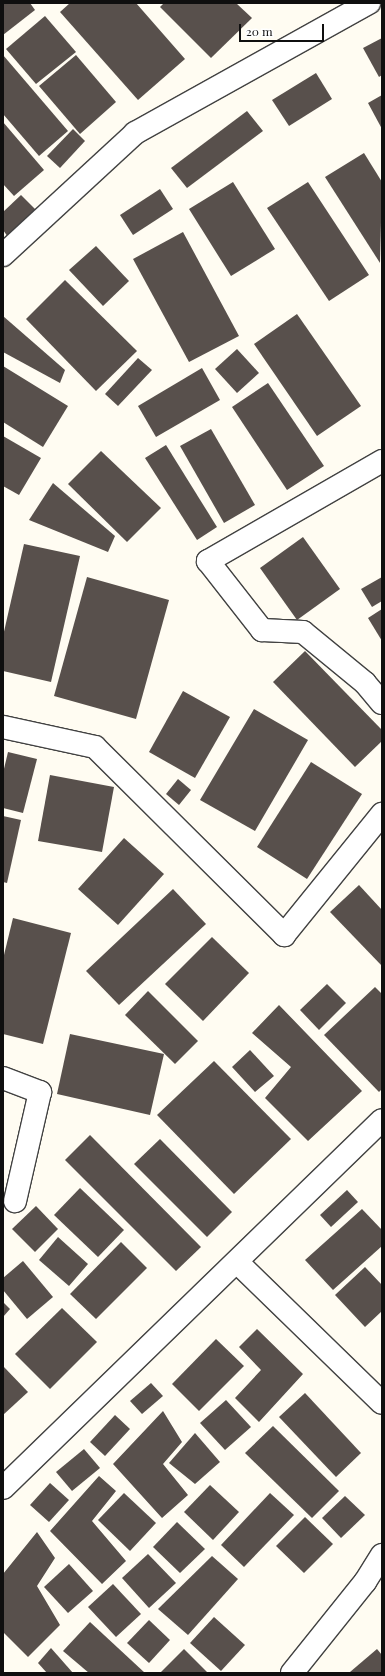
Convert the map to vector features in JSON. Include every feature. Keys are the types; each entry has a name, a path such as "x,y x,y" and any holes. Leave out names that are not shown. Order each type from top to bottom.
{"street":[{"path":"3,255 135,133 369,3"},
{"path":"382,462 208,561 262,630 303,632 365,683 382,703"},
{"path":"3,727 95,747 284,935 382,814"},
{"path":"3,1078 40,1092 14,1201"},
{"path":"3,1488 382,1120"},
{"path":"237,1262 382,1402"},
{"path":"292,1673 365,1582 382,1556"}],"building":[{"path":"3,3 30,3 35,10 3,35"},
{"path":"70,3 136,3 185,59 138,100 60,12"},
{"path":"164,3 236,3 252,18 211,58 160,7"},
{"path":"45,16 76,52 36,84 6,49"},
{"path":"382,38 382,75 379,77 363,48"},
{"path":"3,55 68,131 39,156 3,114"},
{"path":"76,55 116,102 80,134 39,86"},
{"path":"316,73 332,99 289,126 272,100"},
{"path":"382,95 382,129 368,103"},
{"path":"247,111 263,131 187,188 171,168"},
{"path":"3,122 44,170 14,196 3,184"},
{"path":"73,129 85,141 60,168 47,156"},
{"path":"364,153 382,182 380,263 325,177"},
{"path":"233,182 275,249 231,276 189,209"},
{"path":"308,182 369,275 329,301 267,208"},
{"path":"160,189 173,209 133,235 120,215"},
{"path":"21,195 39,213 8,237 3,230 3,212"},
{"path":"183,232 239,336 189,362 133,259"},
{"path":"96,246 129,281 103,306 69,270"},
{"path":"65,280 137,351 96,391 26,319"},
{"path":"297,314 361,406 317,436 254,344"},
{"path":"3,316 65,370 60,383 3,352"},
{"path":"237,349 259,373 237,393 215,369"},
{"path":"138,358 152,370 118,406 105,394"},
{"path":"3,366 68,406 43,447 3,422"},
{"path":"202,368 220,400 156,437 138,406"},
{"path":"268,383 324,466 287,490 232,407"},
{"path":"211,429 255,505 224,523 180,446"},
{"path":"3,436 41,458 19,495 3,486"},
{"path":"166,445 217,527 197,540 145,458"},
{"path":"101,451 161,508 127,542 68,484"},
{"path":"53,483 115,536 108,552 29,520"},
{"path":"303,537 340,589 297,620 260,568"},
{"path":"24,544 80,556 51,682 3,671 3,636"},
{"path":"87,577 169,600 136,719 54,696"},
{"path":"382,577 382,601 372,607 361,589"},
{"path":"382,609 382,641 368,618"},
{"path":"305,651 382,730 382,741 355,767 273,682"},
{"path":"183,691 230,717 195,778 149,752"},
{"path":"254,709 308,740 255,831 200,800"},
{"path":"8,752 37,759 23,813 3,808 3,773"},
{"path":"311,762 362,794 307,879 257,847"},
{"path":"50,775 114,787 102,852 38,841"},
{"path":"178,779 191,790 179,805 166,794"},
{"path":"3,816 21,820 7,883 3,882"},
{"path":"124,838 164,874 118,925 78,889"},
{"path":"359,885 382,910 382,966 330,912"},
{"path":"173,889 206,924 119,1005 86,971"},
{"path":"13,918 71,933 43,1044 3,1034 3,959"},
{"path":"212,937 249,973 203,1021 165,984"},
{"path":"327,984 346,1003 319,1030 300,1010"},
{"path":"375,987 382,994 382,1089 379,1092 324,1035"},
{"path":"148,991 198,1041 175,1064 125,1015"},
{"path":"279,1005 362,1091 308,1141 265,1098 291,1067 252,1033"},
{"path":"70,1034 164,1054 150,1115 57,1094"},
{"path":"250,1050 274,1076 255,1092 232,1067"},
{"path":"214,1061 291,1139 234,1194 157,1115"},
{"path":"90,1135 201,1247 176,1271 65,1160"},
{"path":"160,1139 232,1212 207,1237 134,1164"},
{"path":"80,1188 124,1230 98,1257 54,1215"},
{"path":"347,1190 358,1202 331,1227 320,1215"},
{"path":"36,1206 58,1229 35,1252 12,1229"},
{"path":"362,1209 382,1230 382,1246 333,1290 305,1260"},
{"path":"58,1237 88,1264 69,1286 39,1260"},
{"path":"121,1242 147,1268 96,1319 70,1294"},
{"path":"23,1261 53,1297 27,1319 3,1290 3,1278"},
{"path":"365,1267 382,1285 382,1311 365,1327 335,1295"},
{"path":"3,1302 10,1309 3,1317"},
{"path":"62,1308 97,1342 50,1389 15,1354"},
{"path":"257,1329 303,1374 259,1422 235,1398 261,1370 239,1347"},
{"path":"216,1339 244,1366 199,1411 172,1384"},
{"path":"3,1366 28,1392 3,1415"},
{"path":"151,1383 163,1396 142,1414 130,1401"},
{"path":"305,1393 361,1453 336,1477 279,1417"},
{"path":"226,1400 251,1427 225,1450 200,1423"},
{"path":"163,1411 182,1442 163,1464 188,1495 162,1518 113,1464"},
{"path":"115,1415 130,1429 105,1456 90,1442"},
{"path":"273,1426 339,1491 312,1518 245,1453"},
{"path":"195,1433 220,1462 195,1484 169,1463"},
{"path":"84,1449 100,1468 72,1491 56,1472"},
{"path":"99,1476 116,1491 92,1521 126,1561 102,1584 50,1531"},
{"path":"50,1483 69,1500 49,1522 30,1505"},
{"path":"210,1485 239,1512 213,1540 184,1512"},
{"path":"124,1493 156,1523 130,1551 98,1520"},
{"path":"270,1493 294,1515 244,1567 221,1545"},
{"path":"345,1496 365,1515 341,1538 322,1518"},
{"path":"305,1517 333,1544 304,1573 276,1546"},
{"path":"177,1522 205,1549 180,1573 153,1547"},
{"path":"37,1532 55,1558 37,1586 60,1625 28,1657 3,1632 3,1574"},
{"path":"148,1554 176,1583 149,1608 122,1578"},
{"path":"212,1556 238,1579 188,1635 158,1609"},
{"path":"69,1564 93,1591 68,1613 44,1587"},
{"path":"113,1584 141,1614 116,1637 88,1607"},
{"path":"214,1617 245,1645 221,1671 190,1643"},
{"path":"149,1620 170,1640 149,1663 127,1643"},
{"path":"90,1622 145,1673 89,1673 63,1651"},
{"path":"51,1648 73,1673 47,1673 38,1663"},
{"path":"184,1649 208,1673 160,1673"},
{"path":"377,1649 382,1655 382,1673 350,1672"}]}
